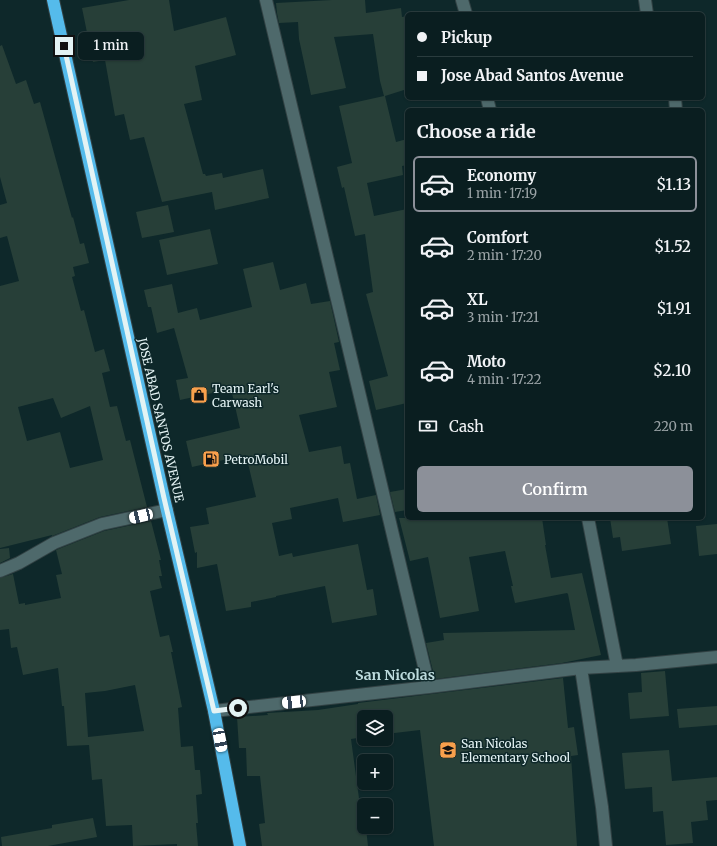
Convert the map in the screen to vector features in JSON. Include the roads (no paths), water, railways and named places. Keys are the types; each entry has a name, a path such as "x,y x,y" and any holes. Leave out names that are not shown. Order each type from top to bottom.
{"highway":[{"name":"JOSE ABAD SANTOS AVENUE","path":"53,0 167,510 214,711 240,846"}],"street":[{"path":"266,0 429,687"},
{"path":"462,0 465,12"},
{"path":"645,0 647,12"},
{"path":"0,571 19,563 54,544 102,524 167,510"},
{"path":"588,520 616,666"},
{"path":"214,711 581,668 717,657"},
{"path":"581,668 602,807 606,846"}],"place":[{"name":"Team Earl's Carwash","path":"199,395"},
{"name":"PetroMobil","path":"211,459"},
{"name":"San Nicolas Elementary School","path":"448,750"}],"district":[{"name":"San Nicolas","path":"395,675"}]}
